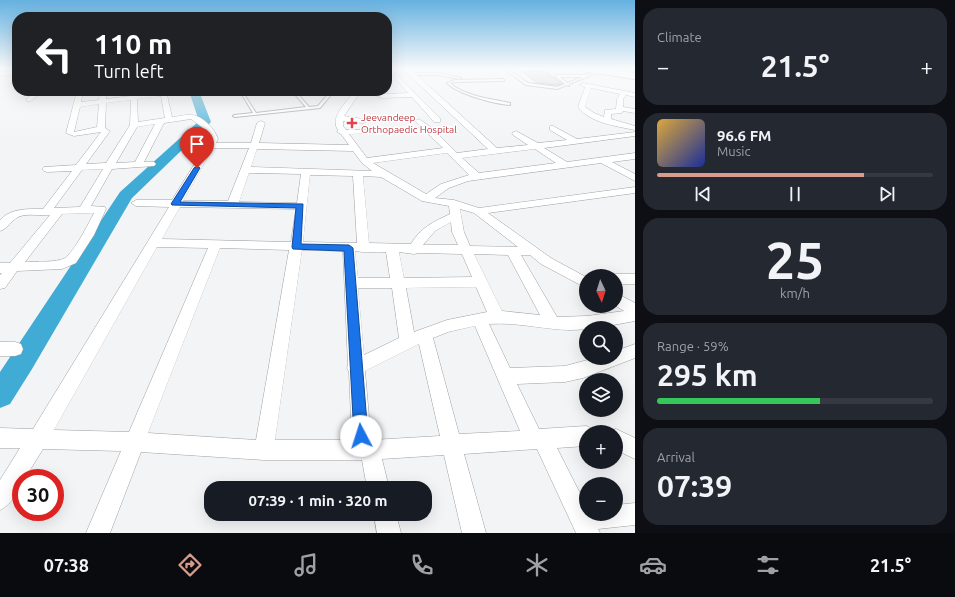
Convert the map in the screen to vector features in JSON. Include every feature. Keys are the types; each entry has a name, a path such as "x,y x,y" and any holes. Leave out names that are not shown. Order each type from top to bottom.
{"street":[{"path":"392,93 413,94 437,120"},
{"path":"431,93 496,152"},
{"path":"584,93 581,107 588,112 607,120 635,128"},
{"path":"611,93 635,102"},
{"path":"622,96 635,95"},
{"path":"29,100 33,96"},
{"path":"46,212 106,131 101,129 71,134 70,129 79,96"},
{"path":"101,129 103,96"},
{"path":"76,105 102,102 126,96"},
{"path":"83,210 134,125 134,96"},
{"path":"138,165 165,120 163,96"},
{"path":"354,96 339,118 338,126 341,132 365,161 383,174 426,199 455,210 478,212 635,190"},
{"path":"607,120 608,112 618,112 622,96"},
{"path":"619,108 635,111"},
{"path":"0,499 38,439 154,243 175,204 212,145 213,136 201,123 186,117 134,125"},
{"path":"339,118 363,121"},
{"path":"460,119 416,121 429,130 476,176"},
{"path":"232,205 261,123"},
{"path":"553,128 577,142"},
{"path":"341,132 429,130"},
{"path":"516,133 565,165"},
{"path":"365,161 453,153 496,152 635,134"},
{"path":"611,138 629,147"},
{"path":"212,145 354,148"},
{"path":"426,199 454,181 476,176 635,156"},
{"path":"602,160 635,178"},
{"path":"47,169 151,164"},
{"path":"245,170 383,174"},
{"path":"264,450 296,247 300,206 306,172"},
{"path":"358,174 356,248 351,283 355,368 366,450 376,481"},
{"path":"136,203 300,206"},
{"path":"0,227 8,218 18,213 101,209 72,259 62,264 0,268"},
{"path":"455,210 458,232 497,317"},
{"path":"414,250 420,237 425,232 455,210"},
{"path":"0,284 59,211"},
{"path":"478,212 546,260 579,278"},
{"path":"154,243 414,250 466,249 533,251"},
{"path":"98,533 215,245"},
{"path":"392,249 398,282 451,445 474,533"},
{"path":"512,251 552,322"},
{"path":"623,279 635,279"},
{"path":"351,283 482,282"},
{"path":"623,303 635,310"},
{"path":"355,368 416,338 452,324 497,317 579,323 635,316"},
{"path":"479,319 505,376 584,526 635,514"},
{"path":"505,376 565,374 583,370 635,351"},
{"path":"0,438 134,442 264,450 366,450 579,436"},
{"path":"623,443 635,449"},
{"path":"386,521 389,533"}],"lane":[{"path":"468,93 509,104"},
{"path":"244,96 255,114"},
{"path":"297,96 308,108"},
{"path":"235,116 319,107 329,96"}],"waterway":[{"path":"0,395 23,361 126,195 205,122 196,96"}],"place":[{"name":"Jeevandeep Orthopaedic Hospital","path":"352,123"}],"route":[{"path":"197,168 175,204 300,206 296,247 349,248 355,368 361,436"}]}
